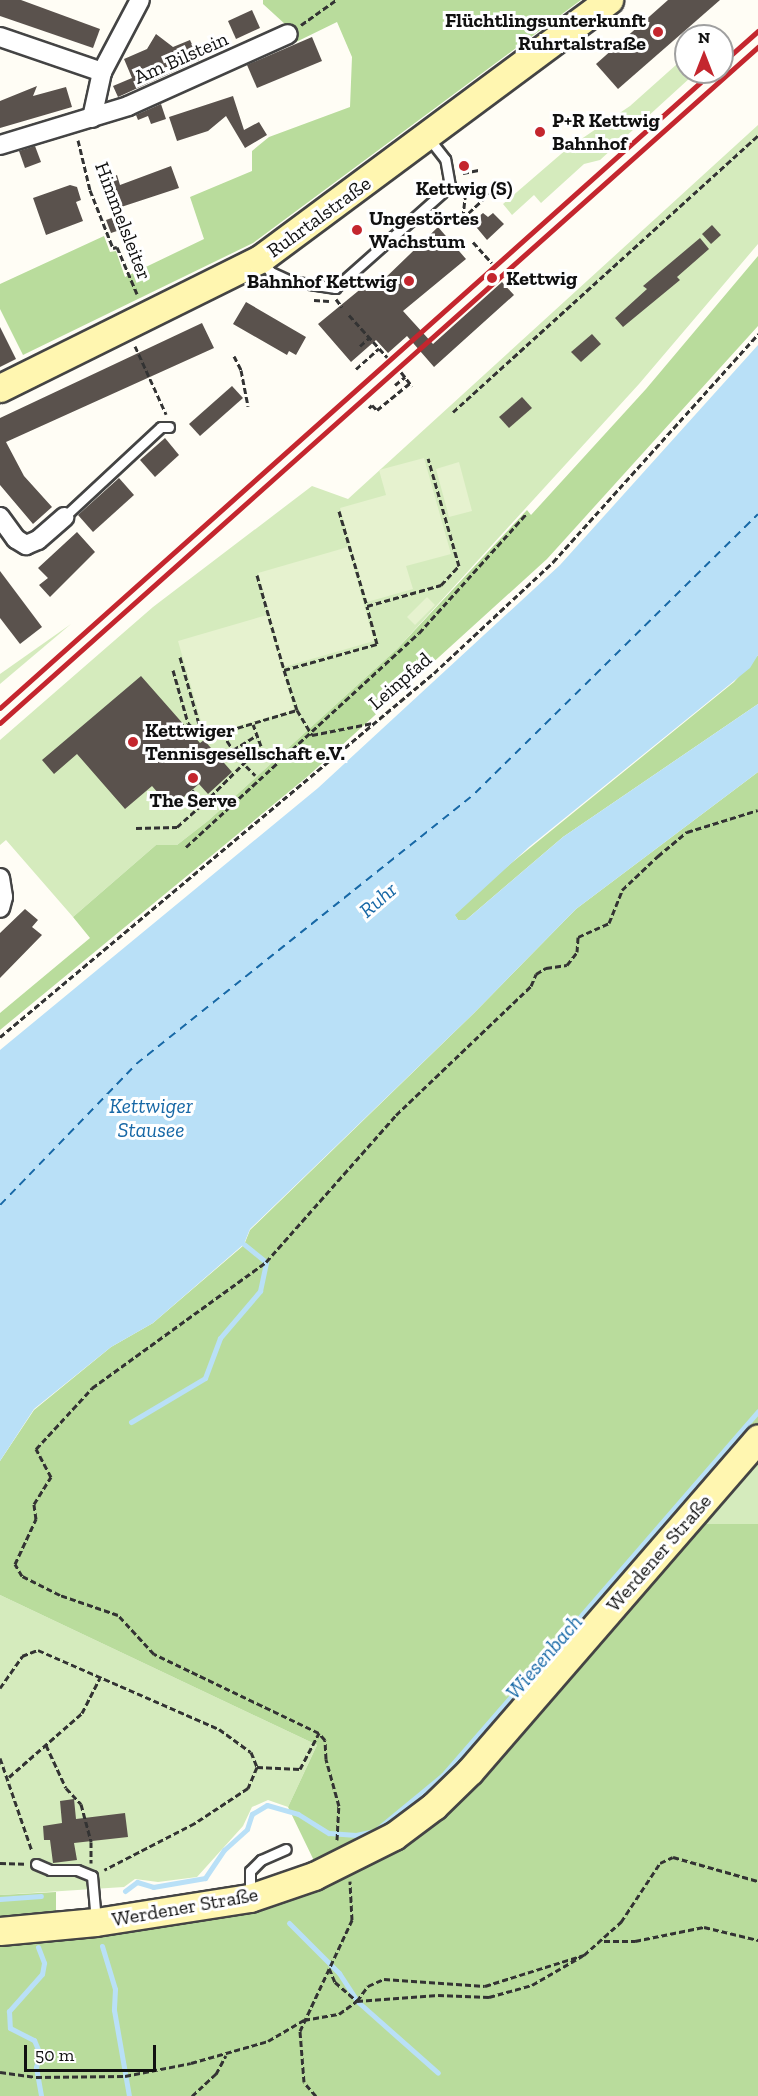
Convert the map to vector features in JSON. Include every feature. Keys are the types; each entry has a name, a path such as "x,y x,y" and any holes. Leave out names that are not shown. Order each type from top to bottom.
{"main road":[{"name":"Ruhrtalstraße","path":"0,388 260,259 428,137 609,0"},
{"name":"Werdener Straße","path":"0,1931 96,1923 250,1898 342,1863 394,1836 434,1806 470,1771 758,1439"}],"street":[{"name":"Am Bilstein","path":"92,118 102,72 140,0"},
{"name":"Am Bilstein","path":"0,145 92,118 288,34"},
{"path":"0,37 102,72"},
{"path":"0,517 16,539 26,545 38,540 64,517"},
{"path":"0,878 0,908"}],"lane":[{"path":"260,259 271,272 290,281 335,288 450,186 445,159 428,137"},
{"path":"64,517 161,427 169,427"},
{"path":"250,1898 250,1871 261,1860 286,1849"},
{"path":"36,1864 50,1870 77,1870 92,1876 96,1923"}],"path":[{"path":"288,34 336,0"},
{"path":"453,412 758,135"},
{"name":"Himmelsleiter","path":"80,146 90,190 112,248 117,247 136,295 147,290"},
{"path":"463,174 479,170"},
{"path":"466,189 462,219 493,190"},
{"path":"473,242 492,263"},
{"path":"349,315 387,357"},
{"name":"Leinpfad","path":"0,1037 375,722 553,562 758,334"},
{"path":"360,346 369,337"},
{"path":"356,369 379,348"},
{"path":"234,356 241,369 248,406"},
{"path":"145,366 169,427"},
{"path":"369,408 372,405 377,410 412,384 401,372"},
{"path":"396,385 405,376"},
{"path":"367,606 441,585 459,566 428,458"},
{"path":"285,670 377,644 339,511"},
{"path":"186,848 312,735 419,633 526,514"},
{"path":"257,575 297,710 312,735"},
{"path":"180,657 203,738"},
{"path":"173,670 188,723 203,738"},
{"path":"203,738 297,710"},
{"path":"312,735 375,722"},
{"path":"253,724 261,746"},
{"path":"222,733 233,750"},
{"path":"257,735 221,760 235,760 252,746 261,746"},
{"path":"136,828 177,827 246,766 261,746"},
{"path":"246,766 255,775"},
{"path":"192,790 204,803"},
{"path":"316,2096 304,2082 299,2062 304,2020 352,1920 350,1880 335,1852 339,1806 326,1759 325,1740 319,1733 154,1654 118,1616 60,1595 22,1576 15,1564 36,1519 34,1504 51,1477 36,1449 92,1388 266,1262 396,1115 531,986 536,974 546,968 567,965 577,952 578,937 609,922 622,890 658,856 687,832 758,810"},
{"path":"0,1688 22,1656 38,1650 219,1729 251,1752 257,1767 248,1788 221,1806 92,1876 91,1842 81,1804 66,1788 46,1745"},
{"path":"9,1777 82,1713 101,1678"},
{"path":"257,1767 300,1768 319,1733"},
{"path":"0,1758 9,1777 36,1864 0,1863"},
{"path":"329,1968 335,1982 357,2001 438,1995 489,1997 532,1985 604,1941 660,1863 673,1857 758,1881"},
{"path":"604,1941 635,1941 704,1928 758,1940"},
{"path":"0,2072 36,2077 125,2076 226,2055 268,2040 304,2020 339,2014 357,2001 368,1986 384,1979 484,1986 584,1955"},
{"path":"192,2096 216,2073 226,2055"}],"green space":[{"path":"263,0 581,0 253,243 23,355 0,309 0,284 104,236 110,252 116,251 125,277 204,239 190,197 252,171 252,151 269,137 350,107 352,57 337,22 294,43 286,25 263,4"},
{"path":"674,67 674,84 683,84 600,160 584,164 541,203 534,195 512,215 503,204 568,148 630,106"},
{"name":"Kettwiger Tennisgesellschaft e.V.","path":"758,125 758,244 639,384 398,648 209,820 177,845 156,845 73,917 6,840 0,845 0,740 153,607 312,486 348,499"},
{"path":"758,256 758,326 547,559 308,776 0,1030 0,1013 90,938 73,917 156,845 177,845 209,820 398,648 527,510 531,515 646,389"},
{"path":"424,458 451,554 406,566 413,589 367,602 340,508 386,495 379,470"},
{"path":"459,462 472,511 449,517 436,469"},
{"path":"348,547 374,641 284,667 258,573"},
{"path":"427,597 435,605 415,625 407,617"},
{"path":"267,615 294,710 205,735 178,641"},
{"path":"71,624 0,684 0,674"},
{"path":"758,655 758,704 563,837 466,920 458,920 454,914 482,887 734,682"},
{"path":"758,772 758,1449 699,1524 758,1524 758,2096 0,2096 0,1936 146,1922 318,1869 288,1807 317,1745 0,1595 0,1461 34,1410 111,1347 153,1323 244,1245 250,1230 474,1013 576,909"},
{"path":"758,1455 758,1524 698,1524"},
{"path":"0,1595 317,1745 288,1807 268,1800 252,1807 243,1826 197,1877 158,1882 135,1879 124,1887 0,1895"},
{"path":"56,1892 56,1913 0,1918 0,1895"}],"water":[{"path":"758,345 758,655 750,668 529,847 455,915 458,920 466,920 563,837 758,704 758,772 576,909 474,1013 250,1229 244,1244 153,1323 111,1347 34,1409 0,1461 0,1050 318,788 560,565"}],"building":[{"path":"0,0 21,0 100,29 93,48 0,16"},
{"name":"Flüchtlingsunterkunft Ruhrtalstraße","path":"668,0 720,0 692,24 674,24 674,40 618,89 596,64"},
{"path":"252,10 260,28 236,39 228,21"},
{"path":"156,34 173,47 190,40 199,60 118,97 113,86 132,78 124,59 147,49"},
{"path":"312,37 322,61 257,88 247,65"},
{"path":"37,86 33,96 66,87 72,107 0,128 0,101"},
{"path":"233,96 244,130 259,122 267,135 245,148 226,116 208,131 177,141 169,117"},
{"path":"161,104 166,119 151,124 148,116 138,120 136,115"},
{"path":"35,146 41,162 25,168 19,151"},
{"path":"171,166 179,188 112,210 101,181 117,175 120,185"},
{"path":"70,185 77,187 81,200 76,202 83,221 46,235 33,198"},
{"path":"483,213 488,217 493,213 504,224 487,240 472,222"},
{"path":"120,215 126,228 111,233 106,220"},
{"path":"712,225 721,235 711,244 702,234"},
{"path":"438,227 466,259 403,311 433,344 502,282 514,295 434,367 407,336 388,353 376,340 351,362 318,324 374,278 379,284"},
{"path":"700,238 709,249 677,277 680,280 623,327 615,318 647,289 643,286"},
{"path":"246,302 306,337 296,355 289,351 287,355 233,324"},
{"path":"202,323 214,348 6,442 24,476 52,507 33,524 0,485 0,418"},
{"path":"0,327 16,359 0,367"},
{"path":"592,334 601,344 581,362 571,352"},
{"path":"232,386 243,398 200,436 189,424"},
{"path":"522,397 532,408 509,428 499,417"},
{"path":"165,438 179,455 155,477 140,460"},
{"path":"119,478 134,495 93,532 78,515"},
{"path":"77,532 95,552 50,597 39,585 48,578 38,568"},
{"path":"0,571 42,627 20,644 0,618"},
{"name":"Kettwiger Tennisgesellschaft e.V.","path":"141,676 200,743 204,740 232,772 208,794 199,784 171,808 152,786 125,809 77,754 54,774 42,760"},
{"path":"25,909 38,920 32,927 42,935 0,978 0,933"},
{"path":"74,1799 76,1819 125,1813 128,1837 74,1843 77,1860 53,1863 50,1840 44,1840 43,1826 62,1823 60,1801"}],"waterway":[{"path":"131,1422 205,1378 220,1338 260,1291 266,1262 244,1244"},
{"name":"Wiesenbach","path":"125,1891 137,1882 153,1887 205,1878 224,1850 247,1829 252,1814 267,1805 298,1814 329,1833 356,1835 375,1831 443,1775 758,1411"},
{"path":"0,1899 41,1896"},
{"path":"289,1923 339,1973 357,2001 438,2073"},
{"path":"102,1946 115,1989 114,2010 129,2096"},
{"path":"38,1947 44,1963 42,1974 9,2011 10,2028 34,2040 40,2054 36,2067 41,2096"}],"ferry route":[{"path":"0,1205 136,1064 475,793 758,514"}],"railway":[{"path":"734,52 758,31"},
{"path":"0,723 758,47"},
{"path":"0,708 699,84"}],"place":[{"name":"Flüchtlingsunterkunft Ruhrtalstraße","path":"658,32"},
{"name":"P+R Kettwig Bahnhof","path":"540,132"},
{"name":"Kettwig (S)","path":"464,166"},
{"name":"Ungestörtes Wachstum","path":"357,230"},
{"name":"Kettwig","path":"492,278"},
{"name":"Bahnhof Kettwig","path":"409,281"},
{"name":"Kettwiger Tennisgesellschaft e.V.","path":"133,742"},
{"name":"The Serve","path":"193,778"}],"water label":[{"name":"Ruhr","path":"378,900"},
{"name":"Kettwiger Stausee","path":"151,1118"}]}
